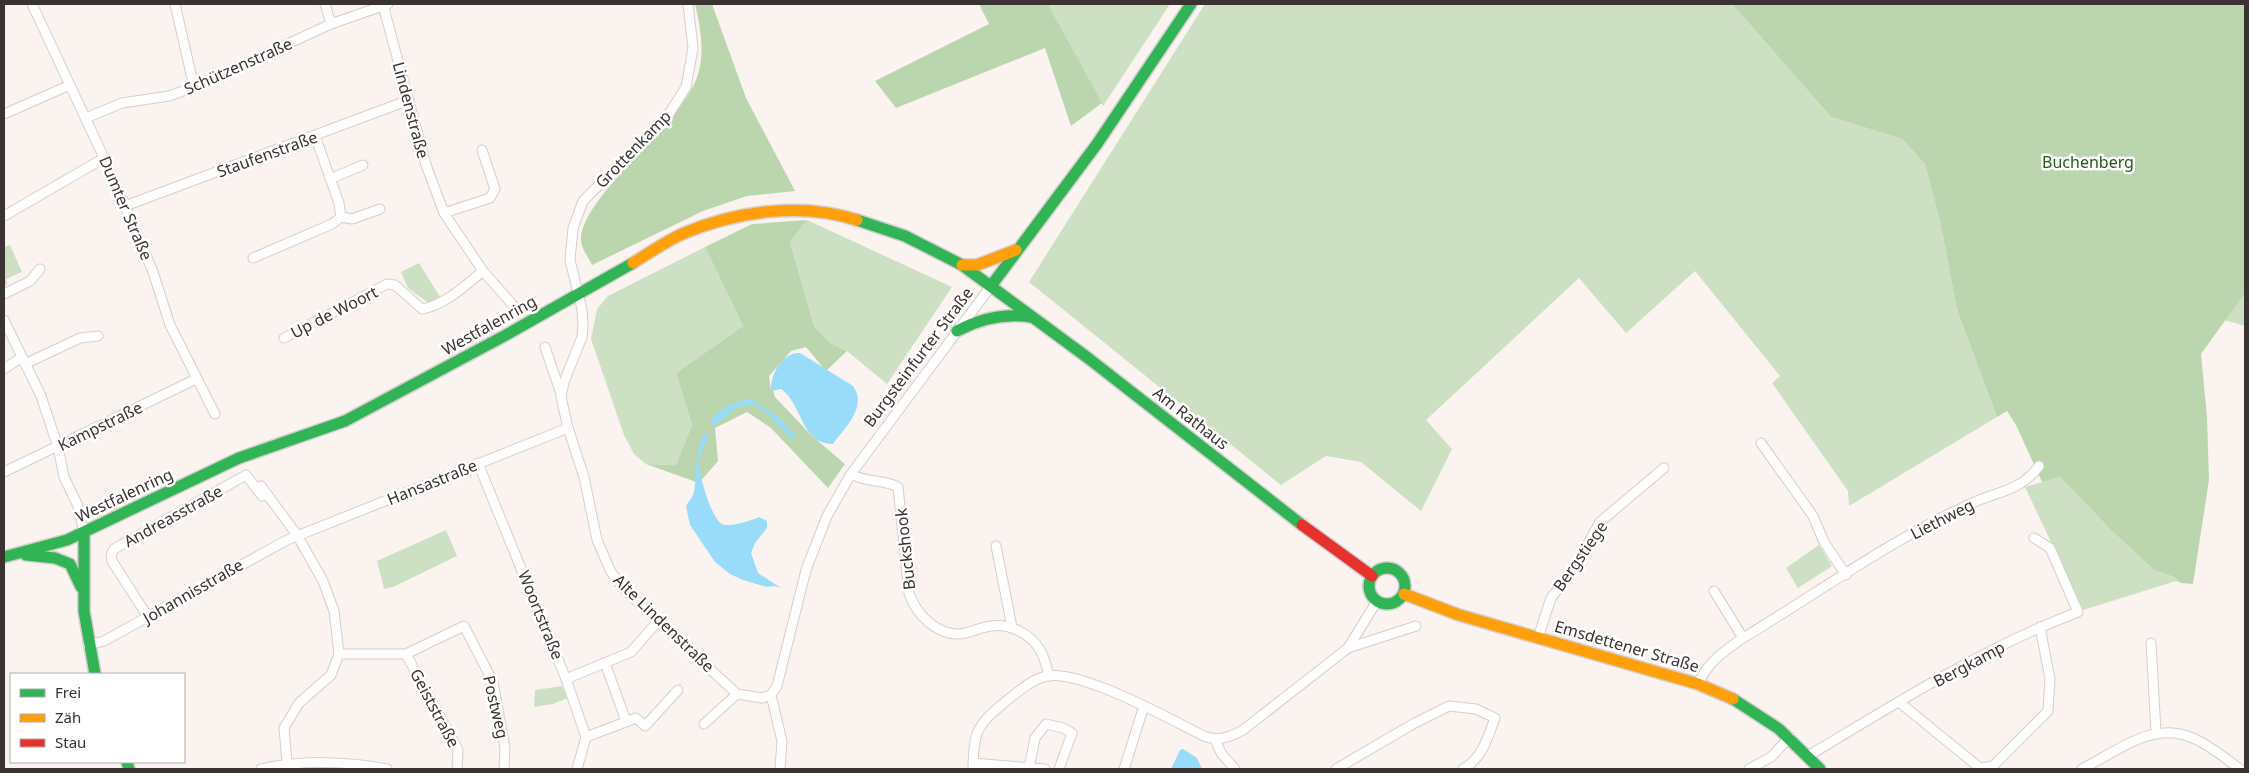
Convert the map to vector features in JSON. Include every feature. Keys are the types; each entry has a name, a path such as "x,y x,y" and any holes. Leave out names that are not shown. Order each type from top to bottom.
{"main road":[{"name":"Burgsteinfurter Straße","path":"991,286 1097,144 1191,4"},
{"name":"Westfalenring","path":"4,557 21,554 84,532 239,458 345,421 400,393 681,235 741,216 792,210 848,217 905,236 962,266 991,286"},
{"path":"962,266 977,265 1018,249"},
{"name":"Am Rathaus","path":"991,286 1144,402 1274,505 1372,576"},
{"path":"957,331 995,316 1013,314 1034,318"},
{"path":"84,532 83,591 88,645 95,673"},
{"path":"21,554 56,558 70,564 83,591"},
{"path":"1383,568 1397,570 1405,581 1404,594 1392,603 1377,601 1370,590 1372,576 1383,568"},
{"name":"Emsdettener Straße","path":"1404,594 1459,615 1728,694 1761,713 1790,737 1820,769"}],"street":[{"name":"Dumter Straße","path":"32,4 125,206 153,272 170,325 196,380 215,414"},
{"path":"175,4 194,87"},
{"path":"324,4 331,24"},
{"name":"Grottenkamp","path":"578,293 570,260 573,228 583,201 667,117 686,87 693,48 688,4"},
{"name":"Schützenstraße","path":"86,118 122,103 169,96 194,87 331,24 386,5"},
{"name":"Lindenstraße","path":"386,5 426,165 444,213 483,271 518,311"},
{"path":"4,114 70,85"},
{"name":"Staufenstraße","path":"125,206 409,100"},
{"path":"315,136 339,203 341,217"},
{"path":"444,213 494,195 494,189 482,150"},
{"path":"4,216 104,158"},
{"path":"330,179 363,165"},
{"path":"253,258 332,224 341,217 352,219 380,209"},
{"path":"4,294 30,281 40,269"},
{"name":"Up de Woort","path":"284,338 387,284 400,288 422,309 432,307 483,271"},
{"name":"Burgsteinfurter Straße","path":"771,695 777,686 806,570 827,516 851,474 991,286"},
{"name":"Alte Lindenstraße","path":"561,397 564,382 582,337 584,326 578,293"},
{"path":"4,320 41,396 58,446 64,477 78,506 84,532"},
{"path":"4,369 80,338 98,336"},
{"name":"Alte Lindenstraße","path":"545,347 584,477 597,540 611,572 625,590 660,620 737,694"},
{"name":"Kampstraße","path":"4,472 196,380"},
{"name":"Hansastraße","path":"297,535 568,428"},
{"path":"1761,443 1813,516 1824,542 1846,575"},
{"name":"Woortstraße","path":"478,464 566,679 586,737"},
{"name":"Liethweg","path":"1698,684 1705,669 1720,654 1743,638 1928,523 1972,502 2023,484 2039,466"},
{"name":"Bergstiege","path":"1538,638 1551,598 1574,569 1600,522 1664,468"},
{"name":"Buckshook","path":"851,474 858,478 891,483 898,487 909,593 915,609 926,620 943,630 961,634 991,626 1012,627"},
{"name":"Andreasstraße","path":"148,617 112,561 111,556 114,548 246,475 262,497 270,497"},
{"path":"261,486 297,535 323,581 331,604 339,654 331,675 299,703 284,728 287,764"},
{"name":"Johannisstraße","path":"88,645 104,641 213,579 297,535"},
{"name":"Bergkamp","path":"1808,756 1899,702 2040,627 2078,612 2050,548 2034,538"},
{"path":"996,546 1012,627 1040,650 1049,676"},
{"path":"1714,591 1743,638"},
{"path":"1348,648 1377,601"},
{"path":"566,679 631,652 660,620"},
{"name":"Postweg","path":"406,654 464,626 493,682 505,748 504,769"},
{"path":"1045,769 973,766 975,740 983,719 1032,682 1049,676 1066,675 1144,706 1206,737 1215,739 1229,738 1348,648 1416,626"},
{"path":"1899,702 1980,768 1993,766 2048,711 2050,678 2040,627"},
{"path":"2150,643 2156,732"},
{"name":"Geiststraße","path":"339,654 406,654 458,750 457,769"},
{"path":"604,663 626,721"},
{"path":"577,769 586,737 636,718 644,726 678,690"},
{"path":"704,724 737,694 762,698 771,695 782,741 780,769"},
{"path":"1124,769 1144,706"},
{"path":"1336,769 1413,724 1449,706 1476,709 1495,718 1476,759 1463,769"},
{"path":"1029,768 1035,738 1046,724 1063,728 1072,733 1059,769"},
{"path":"2082,769 2121,747 2156,732 2184,734 2198,740 2240,769"},
{"path":"1749,769 1771,757 1790,737"},
{"path":"1215,739 1221,753 1235,769"},
{"path":"261,769 287,764 370,766 388,769"}],"green space":[{"path":"695,4 712,4 746,98 795,191 747,196 703,211 592,265 581,243 585,223 596,204 612,184 684,101 695,82 700,63 701,33"},
{"path":"979,4 1048,4 1102,103 1071,126 1045,48 896,108 875,81 989,24"},
{"path":"1048,4 1170,4 1103,106"},
{"path":"1205,4 1732,4 1831,117 1902,139 1925,164 1940,221 1957,310 1997,417 1849,506 1848,491 1772,383 1780,376 1695,271 1626,333 1579,278 1426,420 1452,449 1421,511 1361,462 1326,456 1281,485 1029,282"},
{"name":"Buchenberg","path":"1732,4 2245,4 2245,293 2201,354 2207,417 2209,480 2193,584 2181,583 2174,577 2154,570 2113,532 2060,477 2042,482 2016,425 2007,411 1997,417 1957,310 1940,221 1925,164 1902,139 1831,117"},
{"path":"807,220 952,287 887,384 847,351 829,342 814,326 790,242"},
{"path":"807,220 790,242 814,326 829,342 847,351 826,371 806,347 791,351 769,376 771,391 773,390 775,397 811,435 845,464 828,488 771,428 747,412 715,428 718,461 699,483 646,464 676,465 692,425 676,373 743,326 705,247 752,224"},
{"path":"10,245 22,272 6,279 7,284 4,286 4,247"},
{"path":"705,247 743,326 676,373 692,425 676,465 646,464 634,454 624,435 591,339 597,309 608,296"},
{"path":"419,263 440,297 430,304 408,288 401,272"},
{"path":"2245,293 2245,326 2224,320"},
{"path":"2060,477 2113,532 2154,570 2174,577 2181,583 2176,581 2083,610 2025,487"},
{"path":"446,530 457,556 393,587 384,589 377,561"},
{"path":"1819,545 1832,566 1798,588 1786,568"},
{"path":"562,686 567,698 553,704 534,707 535,690"}],"water":[{"path":"800,353 853,386 857,394 858,402 853,417 833,444 814,438 808,431 794,404 781,389 771,391 771,385 778,366 788,356"},
{"path":"751,399 778,417 797,438 792,439 765,411 753,404 735,408 715,425 711,424 713,418 721,410 733,404"},
{"path":"707,433 709,435 699,460 699,466 710,505 718,520 725,525 741,523 759,517 767,521 767,528 755,543 751,553 758,573 781,588 767,587 730,574 715,562 690,525 686,506 692,497 695,485 700,443"},
{"path":"1183,749 1197,758 1202,769 1171,769 1180,750"}],"traffic: fast":[{"path":"991,286 1097,144 1191,4"},
{"path":"857,220 905,236 962,265 1088,358 1302,525"},
{"path":"4,557 67,540 239,458 345,421 506,335 633,263"},
{"path":"957,331 975,323 1002,316 1031,317"},
{"path":"84,533 84,611 95,673"},
{"path":"26,555 55,558 70,564 81,587"},
{"path":"1387,568 1394,569 1400,573 1404,579 1405,586 1404,593 1400,599 1394,603 1387,604 1380,603 1374,599 1370,593 1369,586 1370,579 1374,573 1380,569 1387,568"},
{"path":"1733,699 1779,729 1820,769"},
{"path":"127,763 129,769"}],"traffic: slow":[{"path":"633,263 682,234 703,226 746,215 791,210 814,211 836,214 857,220"},
{"path":"962,265 977,265 1016,250"},
{"path":"1404,594 1459,615 1698,684 1733,699"}],"traffic: jam":[{"path":"1302,525 1372,576"}]}
